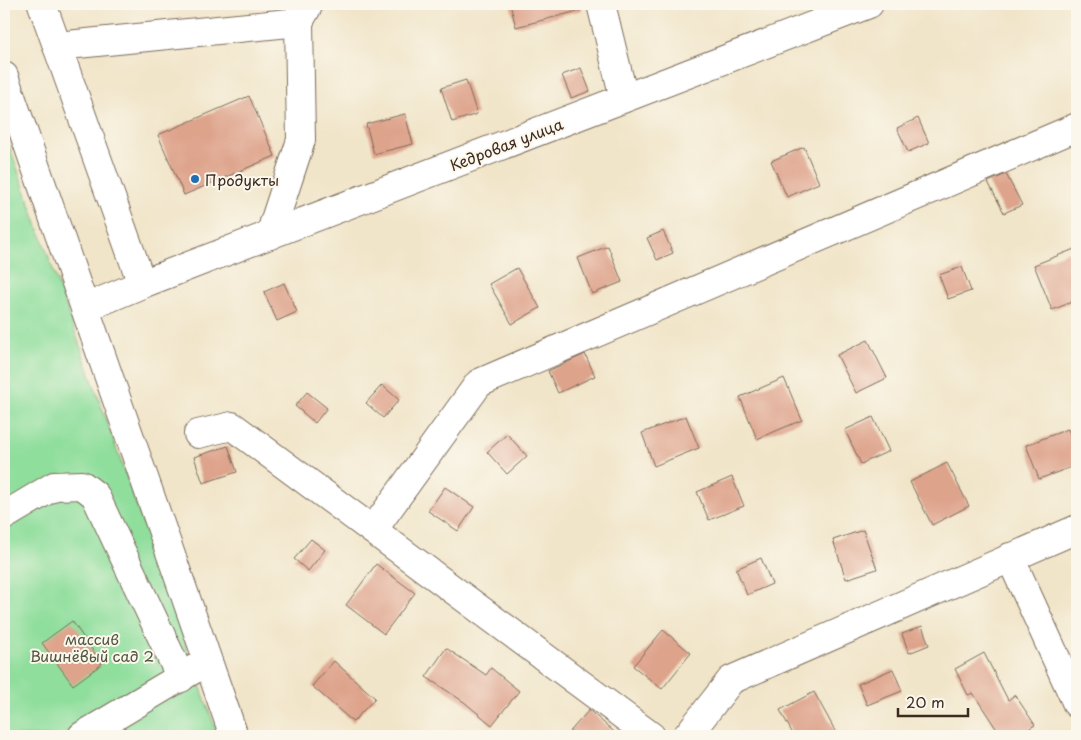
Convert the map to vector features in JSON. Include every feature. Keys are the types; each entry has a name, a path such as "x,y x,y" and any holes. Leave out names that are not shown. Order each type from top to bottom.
{"street":[{"path":"42,4 142,284"},
{"path":"602,4 624,98"},
{"name":"Кедровая улица","path":"85,308 142,284 869,4"},
{"path":"57,46 304,13 301,140 270,235"},
{"path":"4,76 234,736"},
{"path":"373,530 479,383 1077,127"},
{"path":"198,434 232,426 651,736"},
{"path":"4,516 54,486 82,485 95,495 181,678"},
{"path":"687,736 731,680 1077,529"},
{"path":"1010,558 1077,704"},
{"path":"82,736 208,661"}],"green space":[{"name":"массив Вишнёвый сад 2","path":"4,131 218,736 4,736"}],"building":[{"path":"510,4 581,4 582,10 516,27"},
{"path":"581,68 590,91 571,98 562,75"},
{"path":"466,80 477,114 452,122 441,88"},
{"path":"249,96 275,156 184,195 158,135"},
{"path":"405,114 413,144 374,154 366,124"},
{"path":"918,118 929,143 908,152 897,128"},
{"path":"804,147 819,183 787,197 771,161"},
{"path":"1006,174 1022,205 1004,213 988,182"},
{"path":"663,231 673,253 657,260 647,238"},
{"path":"608,246 622,282 592,294 578,258"},
{"path":"1077,248 1077,300 1052,310 1034,265"},
{"path":"962,267 971,291 948,299 939,275"},
{"path":"517,268 540,308 512,324 489,284"},
{"path":"284,283 297,312 277,321 264,292"},
{"path":"868,340 887,378 856,393 837,355"},
{"path":"585,354 595,376 558,393 548,371"},
{"path":"784,378 802,420 757,439 740,397"},
{"path":"382,385 399,400 383,418 366,403"},
{"path":"307,392 327,408 315,423 295,406"},
{"path":"686,416 699,448 654,466 642,433"},
{"path":"873,417 889,451 861,464 845,430"},
{"path":"1068,429 1077,453 1077,465 1039,479 1026,445"},
{"path":"507,434 527,456 507,474 487,452"},
{"path":"228,446 237,472 203,483 194,457"},
{"path":"947,463 969,506 932,525 910,482"},
{"path":"732,477 744,506 709,520 697,492"},
{"path":"445,487 474,507 458,531 428,511"},
{"path":"863,530 877,569 846,579 833,540"},
{"path":"311,539 325,550 308,571 294,559"},
{"path":"761,558 772,584 747,595 736,569"},
{"path":"376,564 415,593 384,634 346,605"},
{"path":"72,621 102,664 73,685 42,643"},
{"path":"922,626 929,645 909,653 902,634"},
{"path":"663,630 691,653 662,689 633,666"},
{"path":"446,648 486,675 491,668 519,691 492,725 464,702 426,677"},
{"path":"984,653 1008,700 1015,695 1035,725 1017,736 1001,736 973,693 968,695 955,669"},
{"path":"334,661 375,698 353,722 312,686"},
{"path":"893,669 902,691 867,705 858,684"},
{"path":"814,692 838,736 794,736 780,710"},
{"path":"589,710 619,736 566,736"}],"place":[{"name":"Продукты","path":"195,179"}]}
